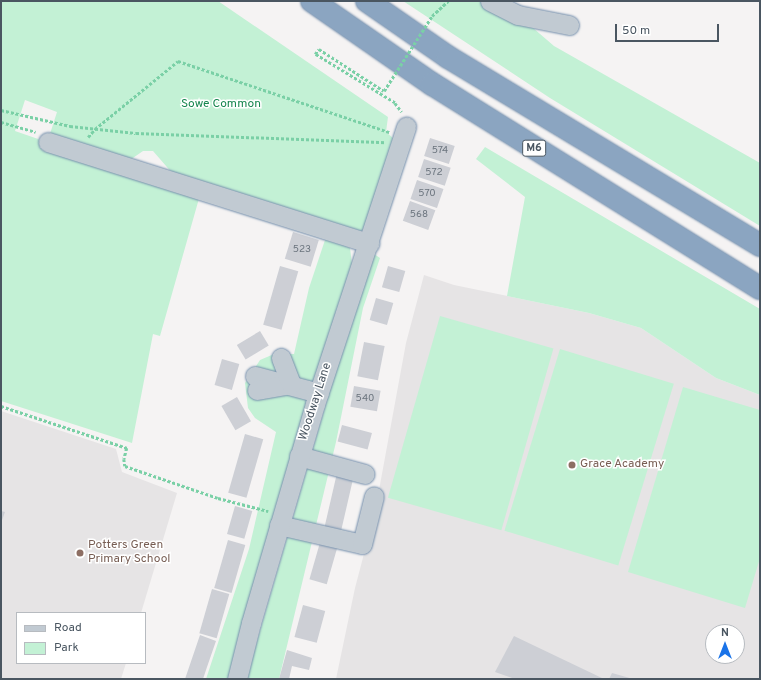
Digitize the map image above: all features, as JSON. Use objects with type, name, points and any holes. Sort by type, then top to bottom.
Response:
[{"type":"highway","name":"M6","points":[[312,1],[432,84],[760,288]]},
{"type":"highway","points":[[367,1],[448,57],[760,245]]},
{"type":"street","points":[[490,1],[518,15],[569,25]]},
{"type":"street","name":"Woodway Lane","points":[[237,679],[299,456],[403,136]]},
{"type":"street","points":[[43,137],[369,244]]},
{"type":"street","points":[[281,358],[291,384]]},
{"type":"street","points":[[256,383],[291,384],[319,392]]},
{"type":"street","points":[[299,456],[365,474]]},
{"type":"street","points":[[281,520],[362,544],[374,496]]},
{"type":"path","points":[[395,103],[315,54],[319,49],[384,91],[432,16],[448,1]]},
{"type":"path","points":[[87,139],[95,129],[178,61],[403,136]]},
{"type":"path","points":[[1,110],[70,126],[136,133],[301,137],[349,142],[403,136]]},
{"type":"path","points":[[1,122],[43,137]]},
{"type":"path","points":[[1,406],[127,448],[124,459],[125,466],[281,520]]},
{"type":"shaded area","name":"Grace Academy","points":[[424,275],[454,285],[589,313],[641,328],[716,378],[760,395],[760,679],[336,679],[355,588],[375,512],[406,343]]},
{"type":"shaded area","name":"Potters Green Primary School","points":[[1,411],[116,449],[122,472],[177,493],[141,612],[16,612],[16,664],[126,664],[121,679],[1,679]]},
{"type":"green space","name":"Sowe Common","points":[[1,1],[218,1],[388,117],[386,132],[393,138],[364,229],[360,233],[173,174],[153,151],[143,151],[130,160],[49,137],[57,112],[25,100],[15,131],[200,195],[160,336],[153,334],[132,443],[1,401]]},
{"type":"green space","points":[[403,1],[511,1],[518,15],[554,46],[760,163],[760,226],[550,98]]},
{"type":"green space","points":[[485,147],[760,309],[760,395],[716,378],[641,328],[589,313],[507,296],[525,197],[476,159]]},
{"type":"green space","points":[[326,237],[350,248],[352,264],[232,679],[206,679],[249,549],[276,432],[255,418],[248,408],[245,383],[260,360],[274,354],[294,354],[309,288]]},
{"type":"green space","points":[[374,254],[380,258],[363,308],[336,442],[279,679],[246,679],[337,366]]},
{"type":"green space","points":[[440,316],[553,349],[501,530],[388,498]]},
{"type":"green space","points":[[560,349],[674,384],[618,565],[504,531]]},
{"type":"green space","points":[[683,387],[760,410],[760,558],[745,608],[628,572]]},
{"type":"building","points":[[430,138],[455,146],[449,164],[424,156]]},
{"type":"building","points":[[424,159],[451,168],[445,186],[418,177]]},
{"type":"building","points":[[417,180],[443,189],[437,208],[410,199]]},
{"type":"building","points":[[410,201],[435,210],[428,230],[403,221]]},
{"type":"building","points":[[293,232],[319,240],[311,267],[285,259]]},
{"type":"building","points":[[280,266],[298,271],[281,330],[263,325]]},
{"type":"building","points":[[388,266],[405,271],[399,292],[382,287]]},
{"type":"building","points":[[376,298],[393,303],[387,325],[370,320]]},
{"type":"building","points":[[260,331],[269,346],[246,359],[237,345]]},
{"type":"building","points":[[364,342],[385,346],[378,380],[357,376]]},
{"type":"building","points":[[222,359],[239,364],[232,390],[215,385]]},
{"type":"building","points":[[354,386],[381,391],[377,411],[350,407]]},
{"type":"building","points":[[237,397],[251,421],[235,430],[221,406]]},
{"type":"building","points":[[342,425],[372,433],[368,449],[338,441]]},
{"type":"building","points":[[245,434],[263,439],[246,498],[228,493]]},
{"type":"building","points":[[337,473],[354,477],[340,536],[323,532]]},
{"type":"building","points":[[235,506],[252,511],[244,539],[227,534]]},
{"type":"building","points":[[1,511],[5,512],[1,523]]},
{"type":"building","points":[[321,539],[338,544],[327,584],[309,579]]},
{"type":"building","points":[[228,540],[245,545],[232,593],[214,588]]},
{"type":"building","points":[[212,589],[229,594],[217,638],[199,633]]},
{"type":"building","points":[[303,605],[325,611],[317,643],[294,637]]},
{"type":"building","points":[[200,635],[216,641],[203,679],[185,679]]},
{"type":"building","points":[[514,636],[604,679],[515,679],[495,672]]},
{"type":"building","points":[[287,650],[312,658],[309,670],[292,666],[289,679],[279,679]]},
{"type":"building","points":[[612,673],[633,679],[609,679]]},
{"type":"place","name":"Grace Academy","points":[[572,465]]},
{"type":"place","name":"Potters Green Primary School","points":[[80,553]]}]
